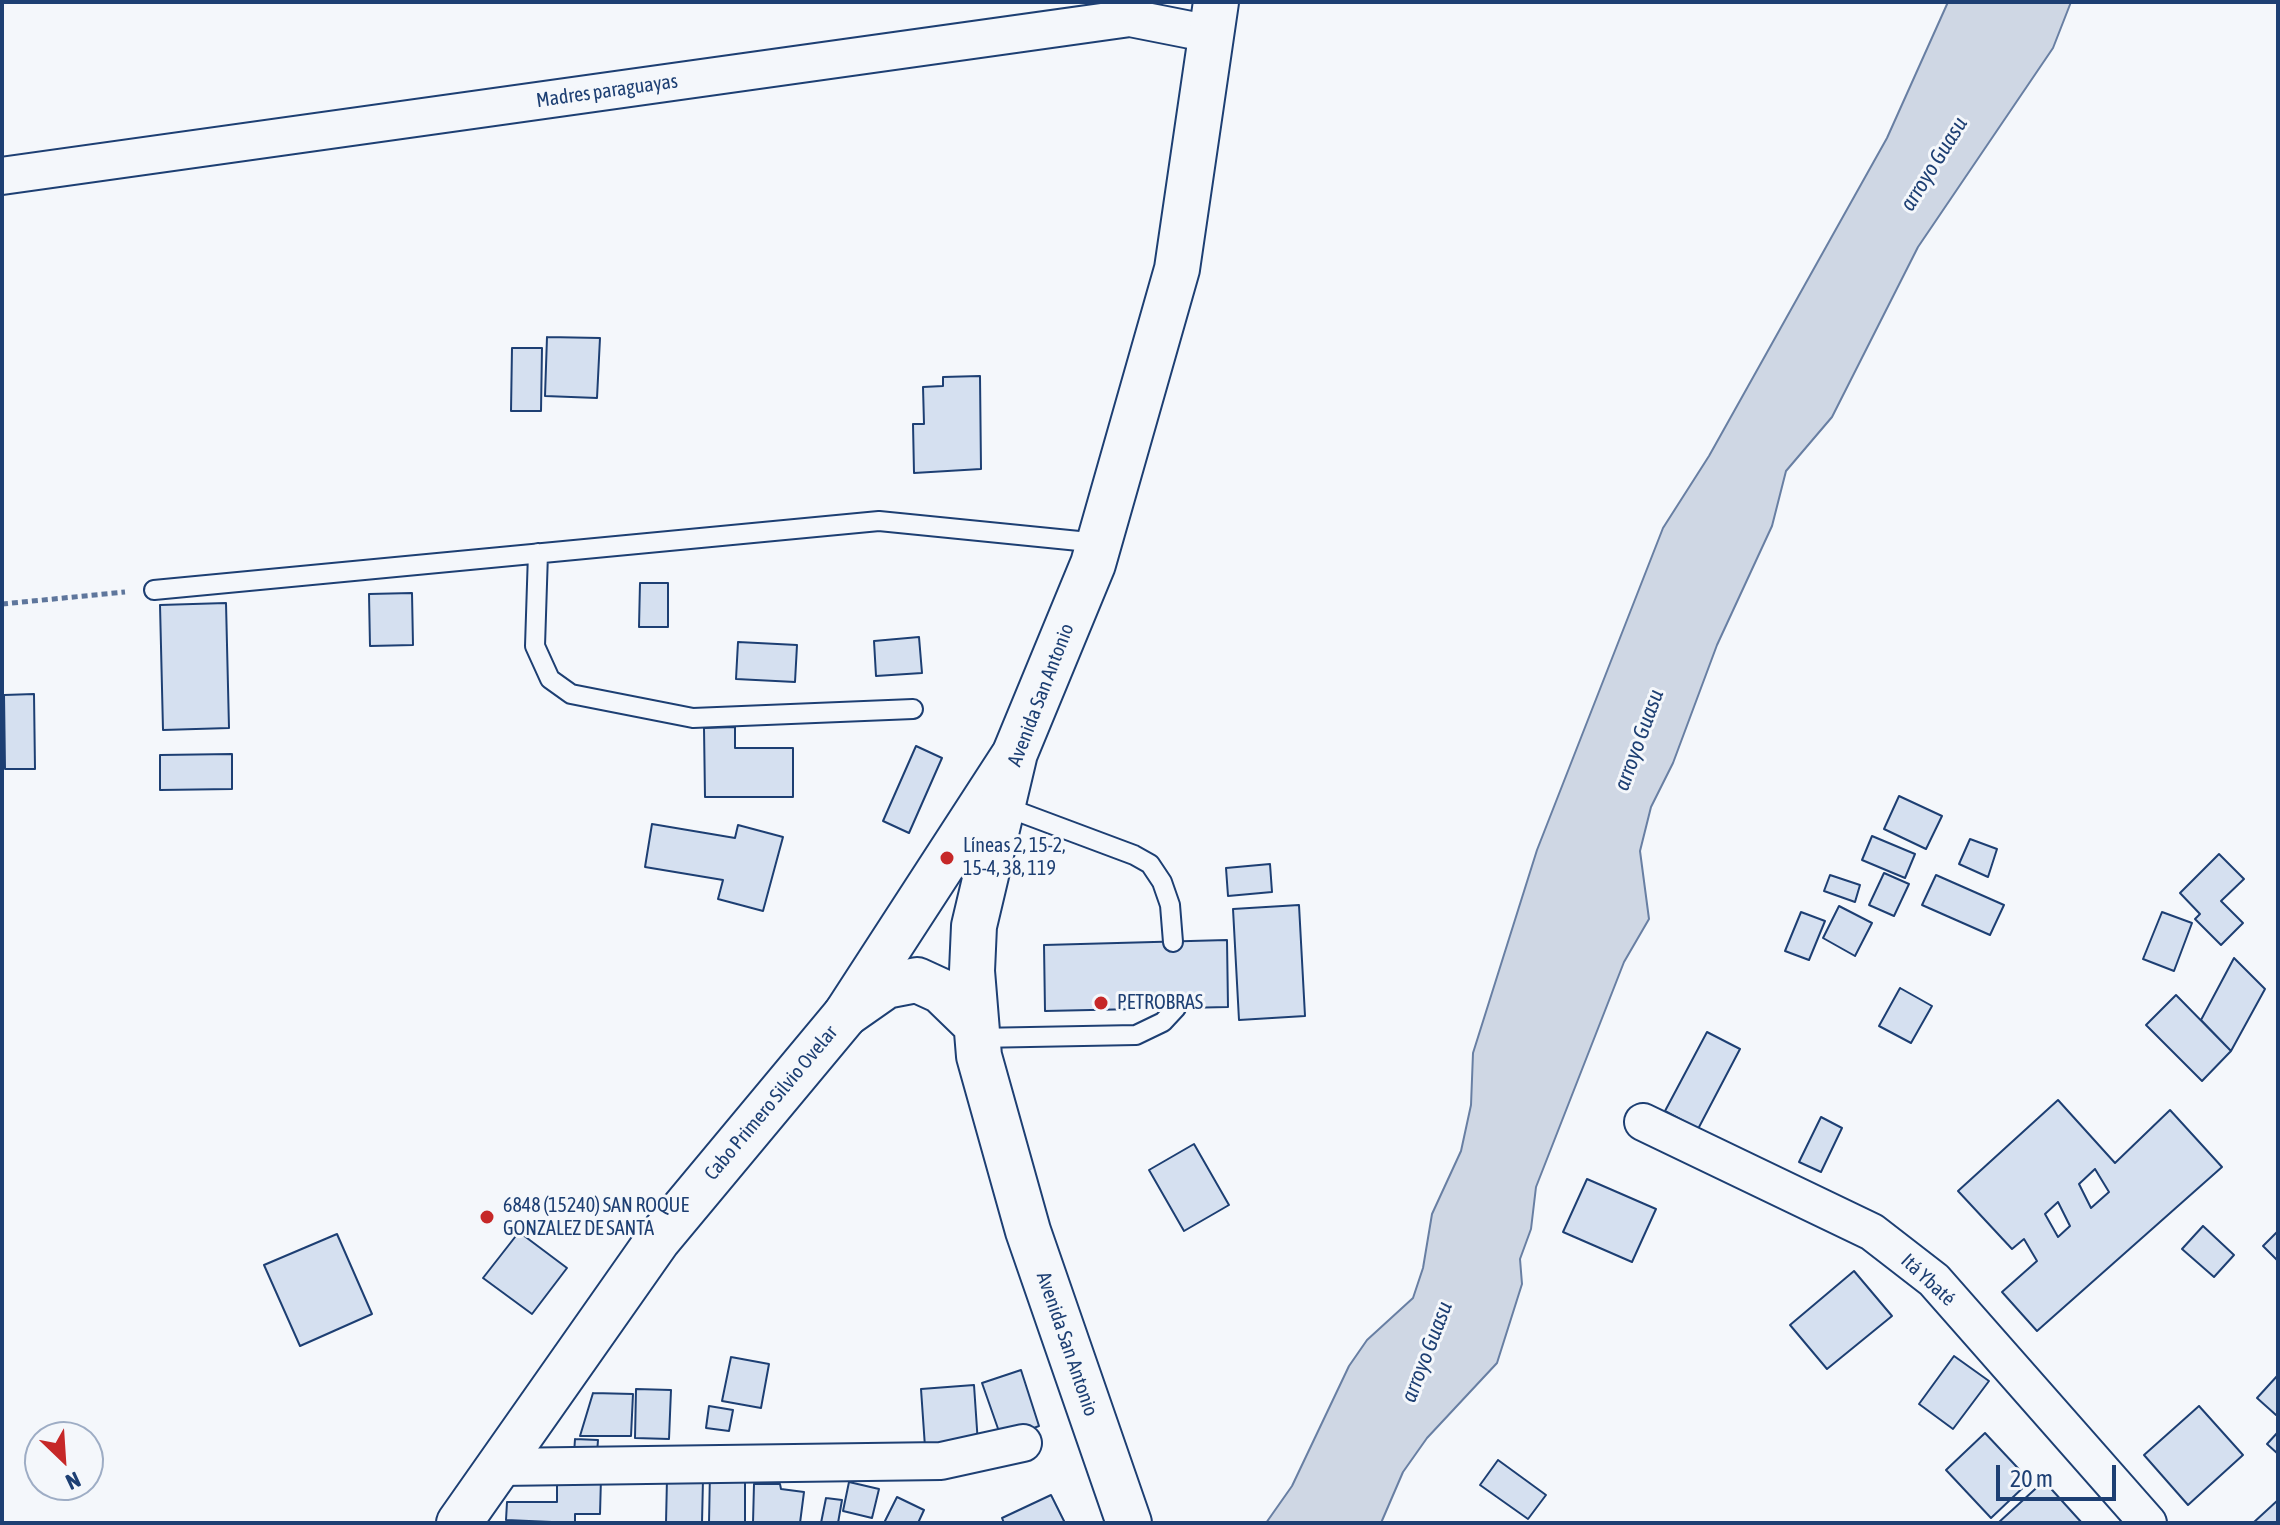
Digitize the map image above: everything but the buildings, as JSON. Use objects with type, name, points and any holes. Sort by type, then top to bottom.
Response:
[{"type":"main road","name":"Avenida San Antonio","points":[[1127,1517],[1028,1231],[991,1101],[976,1031],[974,926],[1015,753],[1099,543],[1177,269],[1214,18]]},
{"type":"main road","name":"Cabo Primero Silvio Ovelar","points":[[459,1523],[657,1241],[846,1014],[1015,753]]},
{"type":"main road","points":[[846,1014],[886,986],[917,980],[941,991],[976,1031]]},
{"type":"street","name":"Madres paraguayas","points":[[2,176],[1130,18],[1214,18]]},
{"type":"street","name":"Itá Ybaté","points":[[1643,1122],[1872,1232],[1934,1280],[2148,1523]]},
{"type":"street","points":[[500,1467],[941,1461],[1023,1443]]},
{"type":"lane","points":[[154,590],[879,521],[1099,543]]},
{"type":"lane","points":[[538,553],[535,646],[550,679],[571,694],[693,718],[913,709]]},
{"type":"lane","points":[[1003,806],[1134,855],[1150,864],[1162,882],[1170,905],[1173,942]]},
{"type":"lane","points":[[976,1031],[1136,1035],[1163,1022],[1176,1008]]},
{"type":"path","points":[[2,604],[154,590]]},
{"type":"water","name":"arroyo Guasu","points":[[1948,2],[2071,2],[2053,48],[1918,247],[1832,417],[1786,471],[1772,526],[1717,645],[1673,763],[1651,807],[1640,851],[1649,919],[1624,962],[1536,1187],[1531,1229],[1520,1259],[1522,1284],[1497,1363],[1427,1438],[1403,1472],[1381,1523],[1266,1523],[1292,1486],[1349,1366],[1367,1340],[1413,1298],[1423,1268],[1432,1214],[1461,1151],[1471,1105],[1473,1053],[1537,850],[1663,528],[1709,456],[1887,138]]},
{"type":"place","name":"Líneas 2, 15-2, 15-4, 38, 119","points":[[947,858]]},
{"type":"place","name":"PETROBRAS","points":[[1101,1003]]},
{"type":"place","name":"6848 (15240) SAN ROQUE GONZALEZ DE SANTA","points":[[487,1217]]}]
